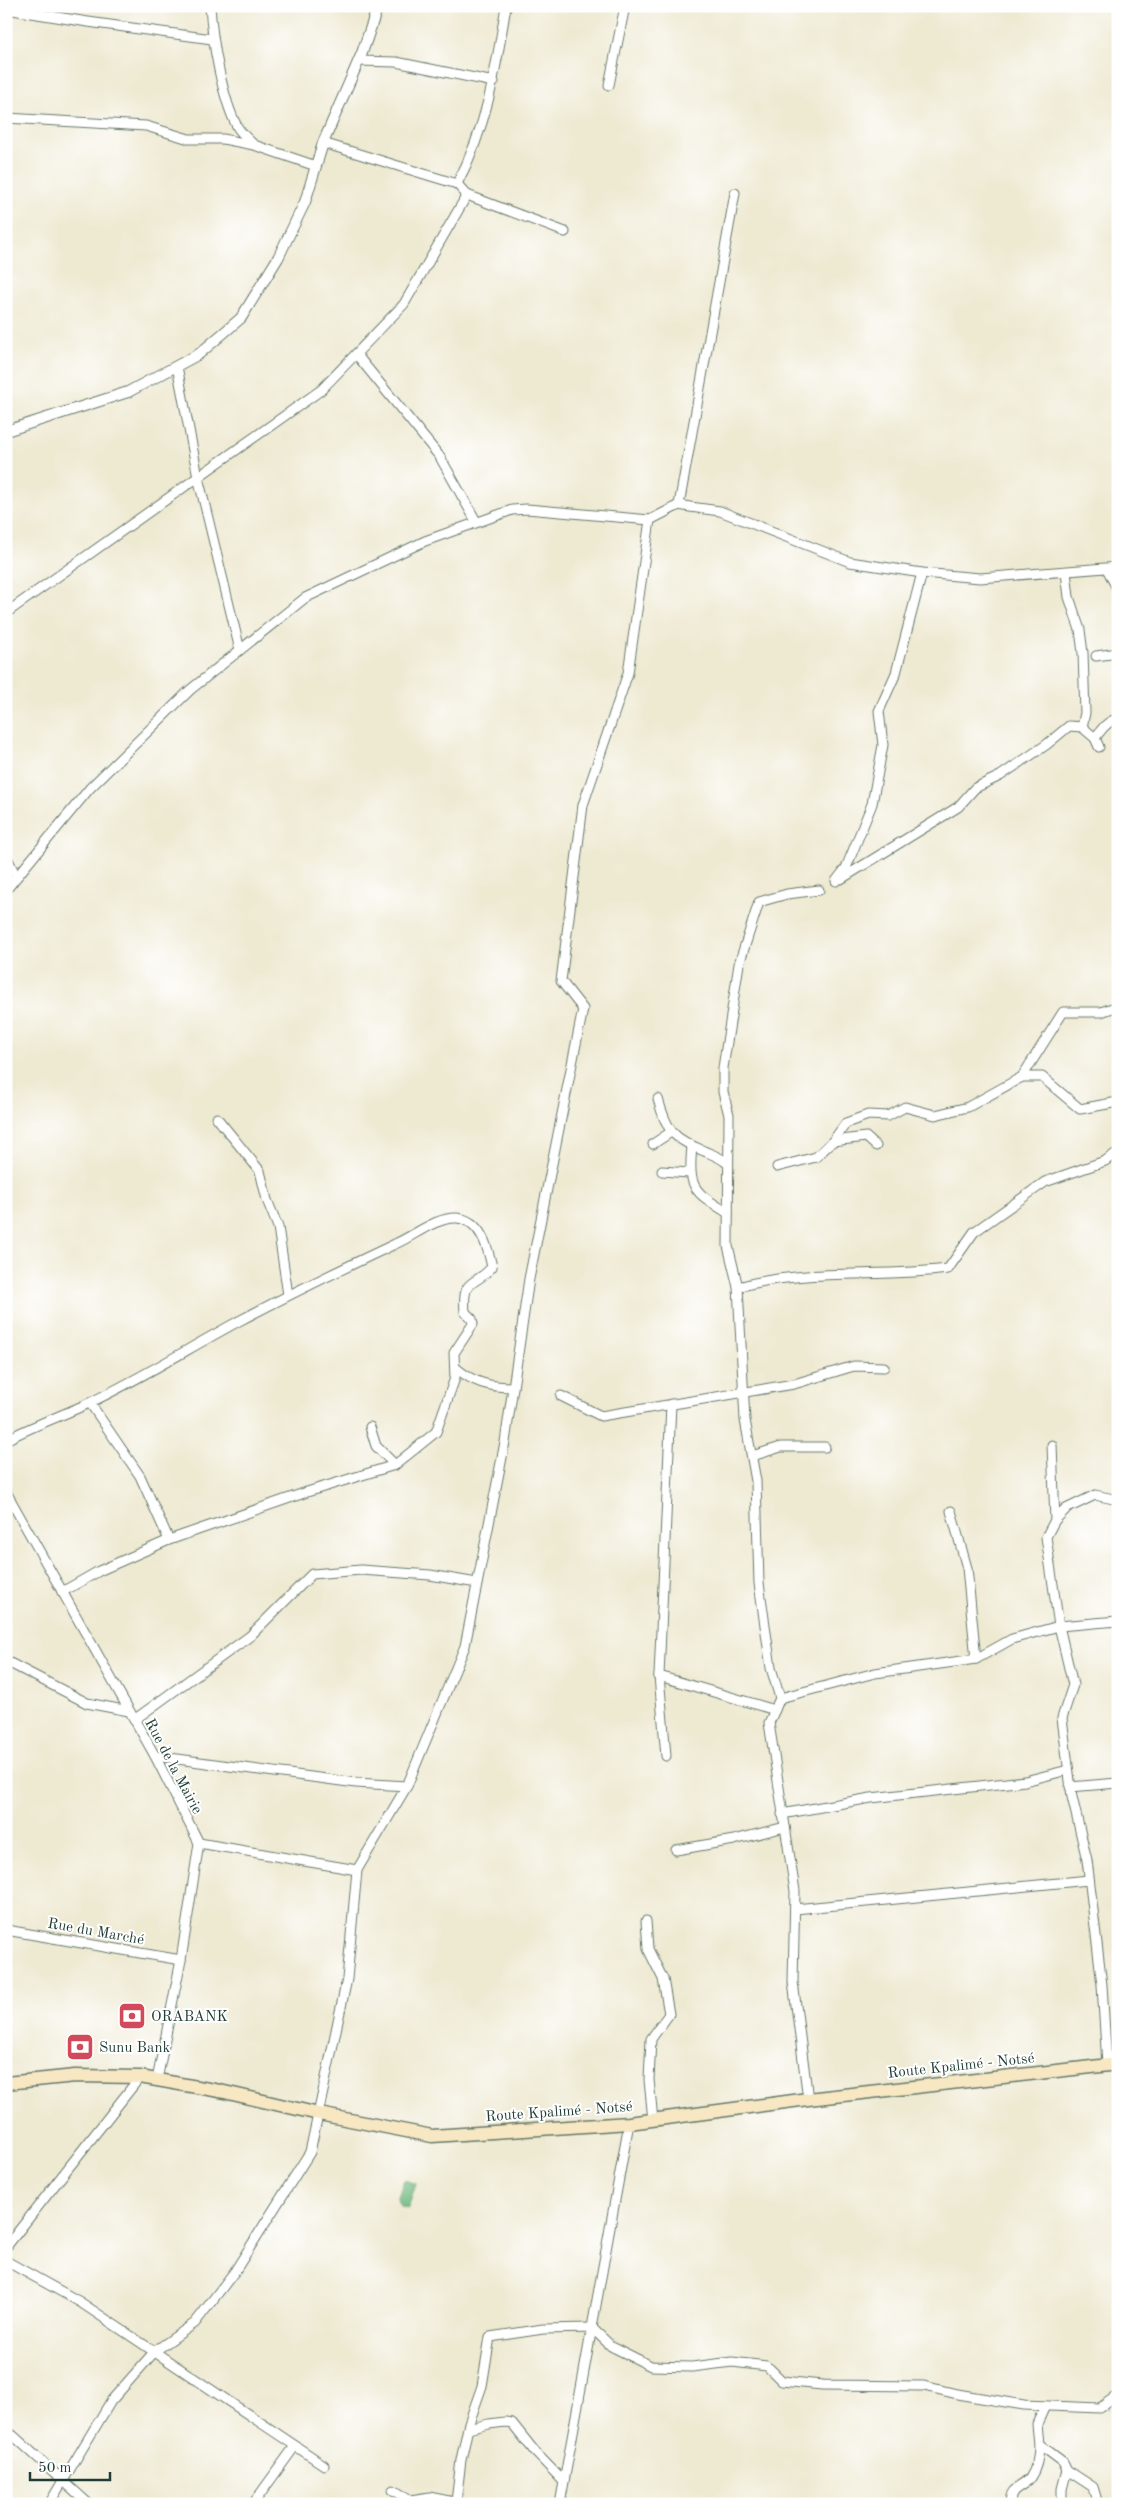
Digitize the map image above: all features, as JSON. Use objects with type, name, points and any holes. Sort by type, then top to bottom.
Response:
[{"type":"main road","name":"Route Kpalimé - Notsé","points":[[6,2083],[74,2076],[140,2077],[220,2090],[319,2114],[432,2136],[629,2123],[808,2099],[1112,2064]]},
{"type":"street","points":[[210,6],[212,39],[229,106],[238,129],[254,145]]},
{"type":"street","points":[[6,431],[128,392],[199,354],[241,318],[278,258],[305,202],[323,143],[358,62],[378,6]]},
{"type":"street","points":[[457,184],[471,157],[494,82],[506,6]]},
{"type":"street","points":[[609,85],[625,6]]},
{"type":"street","points":[[6,8],[88,22],[212,39]]},
{"type":"street","points":[[358,62],[396,62],[494,82]]},
{"type":"street","points":[[6,118],[146,126],[190,139],[222,139],[254,145],[316,166]]},
{"type":"street","points":[[323,143],[457,184],[467,194],[565,232]]},
{"type":"street","points":[[679,505],[735,193]]},
{"type":"street","points":[[6,613],[321,390],[404,304],[467,194]]},
{"type":"street","points":[[356,354],[440,457],[476,521]]},
{"type":"street","points":[[177,366],[198,477],[240,650]]},
{"type":"street","points":[[6,890],[90,788],[190,690],[304,598],[426,541],[476,521],[512,510],[527,509],[650,520],[679,505],[720,512],[850,562],[922,573],[980,578],[1118,568]]},
{"type":"street","points":[[49,2504],[111,2401],[155,2351],[194,2323],[235,2272],[310,2152],[347,1979],[356,1870],[407,1786],[465,1646],[505,1442],[529,1279],[583,1009],[561,981],[583,805],[628,673],[650,520]]},
{"type":"street","points":[[1107,569],[1118,590]]},
{"type":"street","points":[[1066,572],[1083,653],[1085,713],[1082,727]]},
{"type":"street","points":[[922,573],[896,673],[878,711],[883,745],[872,804],[846,868],[836,881],[958,807],[975,788],[1000,776],[1046,745],[1069,726],[1082,727],[1095,738],[1099,747]]},
{"type":"street","points":[[1096,656],[1118,654]]},
{"type":"street","points":[[1095,738],[1104,727],[1118,720]]},
{"type":"street","points":[[6,856],[16,876]]},
{"type":"street","points":[[808,2099],[794,1982],[795,1891],[769,1723],[780,1698],[772,1668],[759,1583],[756,1481],[744,1392],[738,1287],[728,1246],[729,1115],[723,1092],[723,1068],[739,964],[759,902],[787,894],[819,890]]},
{"type":"street","points":[[1022,1077],[1063,1012],[1101,1012],[1118,1006]]},
{"type":"street","points":[[776,1167],[816,1157],[833,1141],[846,1123],[868,1115],[888,1116],[905,1107],[935,1115],[968,1106],[1022,1077],[1042,1077],[1080,1109],[1118,1102]]},
{"type":"street","points":[[658,1099],[665,1124],[671,1132],[692,1146],[723,1159],[728,1164]]},
{"type":"street","points":[[217,1118],[260,1171],[267,1200],[278,1227],[288,1295]]},
{"type":"street","points":[[653,1144],[671,1132]]},
{"type":"street","points":[[833,1141],[866,1137],[876,1146]]},
{"type":"street","points":[[692,1146],[689,1173],[698,1194],[728,1213]]},
{"type":"street","points":[[738,1287],[768,1279],[855,1273],[917,1273],[948,1268],[974,1232],[1045,1182],[1105,1161],[1118,1152]]},
{"type":"street","points":[[662,1171],[689,1173]]},
{"type":"street","points":[[6,1440],[90,1403],[288,1295],[410,1237],[426,1227],[452,1218],[460,1218],[480,1232],[488,1248],[492,1267],[486,1274],[469,1283],[465,1289],[465,1312],[472,1318],[473,1324],[454,1353],[455,1378],[436,1432],[395,1465],[290,1498],[169,1540],[99,1571],[62,1592]]},
{"type":"street","points":[[561,1396],[601,1416],[794,1384],[854,1366],[884,1367]]},
{"type":"street","points":[[455,1367],[478,1383],[491,1387],[513,1387]]},
{"type":"street","points":[[90,1403],[140,1476],[169,1540]]},
{"type":"street","points":[[666,1756],[659,1676],[671,1404]]},
{"type":"street","points":[[370,1427],[376,1446],[395,1465]]},
{"type":"street","points":[[1052,1446],[1055,1520]]},
{"type":"street","points":[[752,1456],[781,1447],[825,1448]]},
{"type":"street","name":"Rue de la Mairie","points":[[6,1492],[155,1756],[199,1843]]},
{"type":"street","points":[[1112,2064],[1089,1880],[1070,1787],[1062,1718],[1073,1685],[1059,1626],[1046,1537],[1055,1520],[1066,1509],[1095,1495],[1118,1500]]},
{"type":"street","points":[[950,1511],[967,1568],[976,1659]]},
{"type":"street","points":[[134,1720],[250,1636],[312,1574],[361,1570],[430,1575],[477,1584]]},
{"type":"street","points":[[780,1698],[875,1674],[976,1659],[1012,1639],[1059,1626],[1118,1620]]},
{"type":"street","points":[[6,1662],[87,1703],[129,1711]]},
{"type":"street","points":[[659,1676],[775,1710]]},
{"type":"street","points":[[155,1756],[356,1783],[407,1786]]},
{"type":"street","points":[[782,1814],[871,1798],[1025,1781],[1068,1770]]},
{"type":"street","points":[[1070,1787],[1118,1783]]},
{"type":"street","points":[[676,1850],[734,1840],[785,1828]]},
{"type":"street","points":[[157,2080],[181,1960],[199,1843],[356,1870]]},
{"type":"street","points":[[795,1909],[1089,1880]]},
{"type":"street","points":[[646,1921],[648,1949],[663,1979],[669,2014],[651,2039],[649,2080],[653,2120]]},
{"type":"street","name":"Rue du Marché","points":[[6,1930],[181,1960]]},
{"type":"street","points":[[6,2246],[140,2077]]},
{"type":"street","points":[[560,2504],[629,2123]]},
{"type":"street","points":[[6,2261],[80,2302],[324,2466]]},
{"type":"street","points":[[393,2490],[412,2500],[429,2497],[460,2503],[468,2429],[482,2386],[490,2337],[543,2329],[592,2328],[612,2346],[651,2366],[692,2368],[732,2362],[767,2366],[782,2380],[822,2385],[924,2386],[957,2394],[1024,2405],[1100,2408],[1118,2395]]},
{"type":"street","points":[[1010,2504],[1010,2498],[1015,2487],[1029,2480],[1038,2461],[1037,2424],[1045,2406]]},
{"type":"street","points":[[468,2429],[505,2422],[512,2423],[536,2453],[564,2481]]},
{"type":"street","points":[[6,2429],[89,2504]]},
{"type":"street","points":[[1039,2444],[1063,2462],[1068,2470],[1093,2487],[1098,2504]]},
{"type":"street","points":[[253,2504],[295,2446]]},
{"type":"street","points":[[1062,2504],[1062,2489],[1068,2470]]},
{"type":"green space","points":[[404,2180],[416,2184],[408,2208],[400,2206],[398,2197]]},
{"type":"place","name":"ORABANK","points":[[132,2016]]},
{"type":"place","name":"Sunu Bank","points":[[80,2047]]}]
